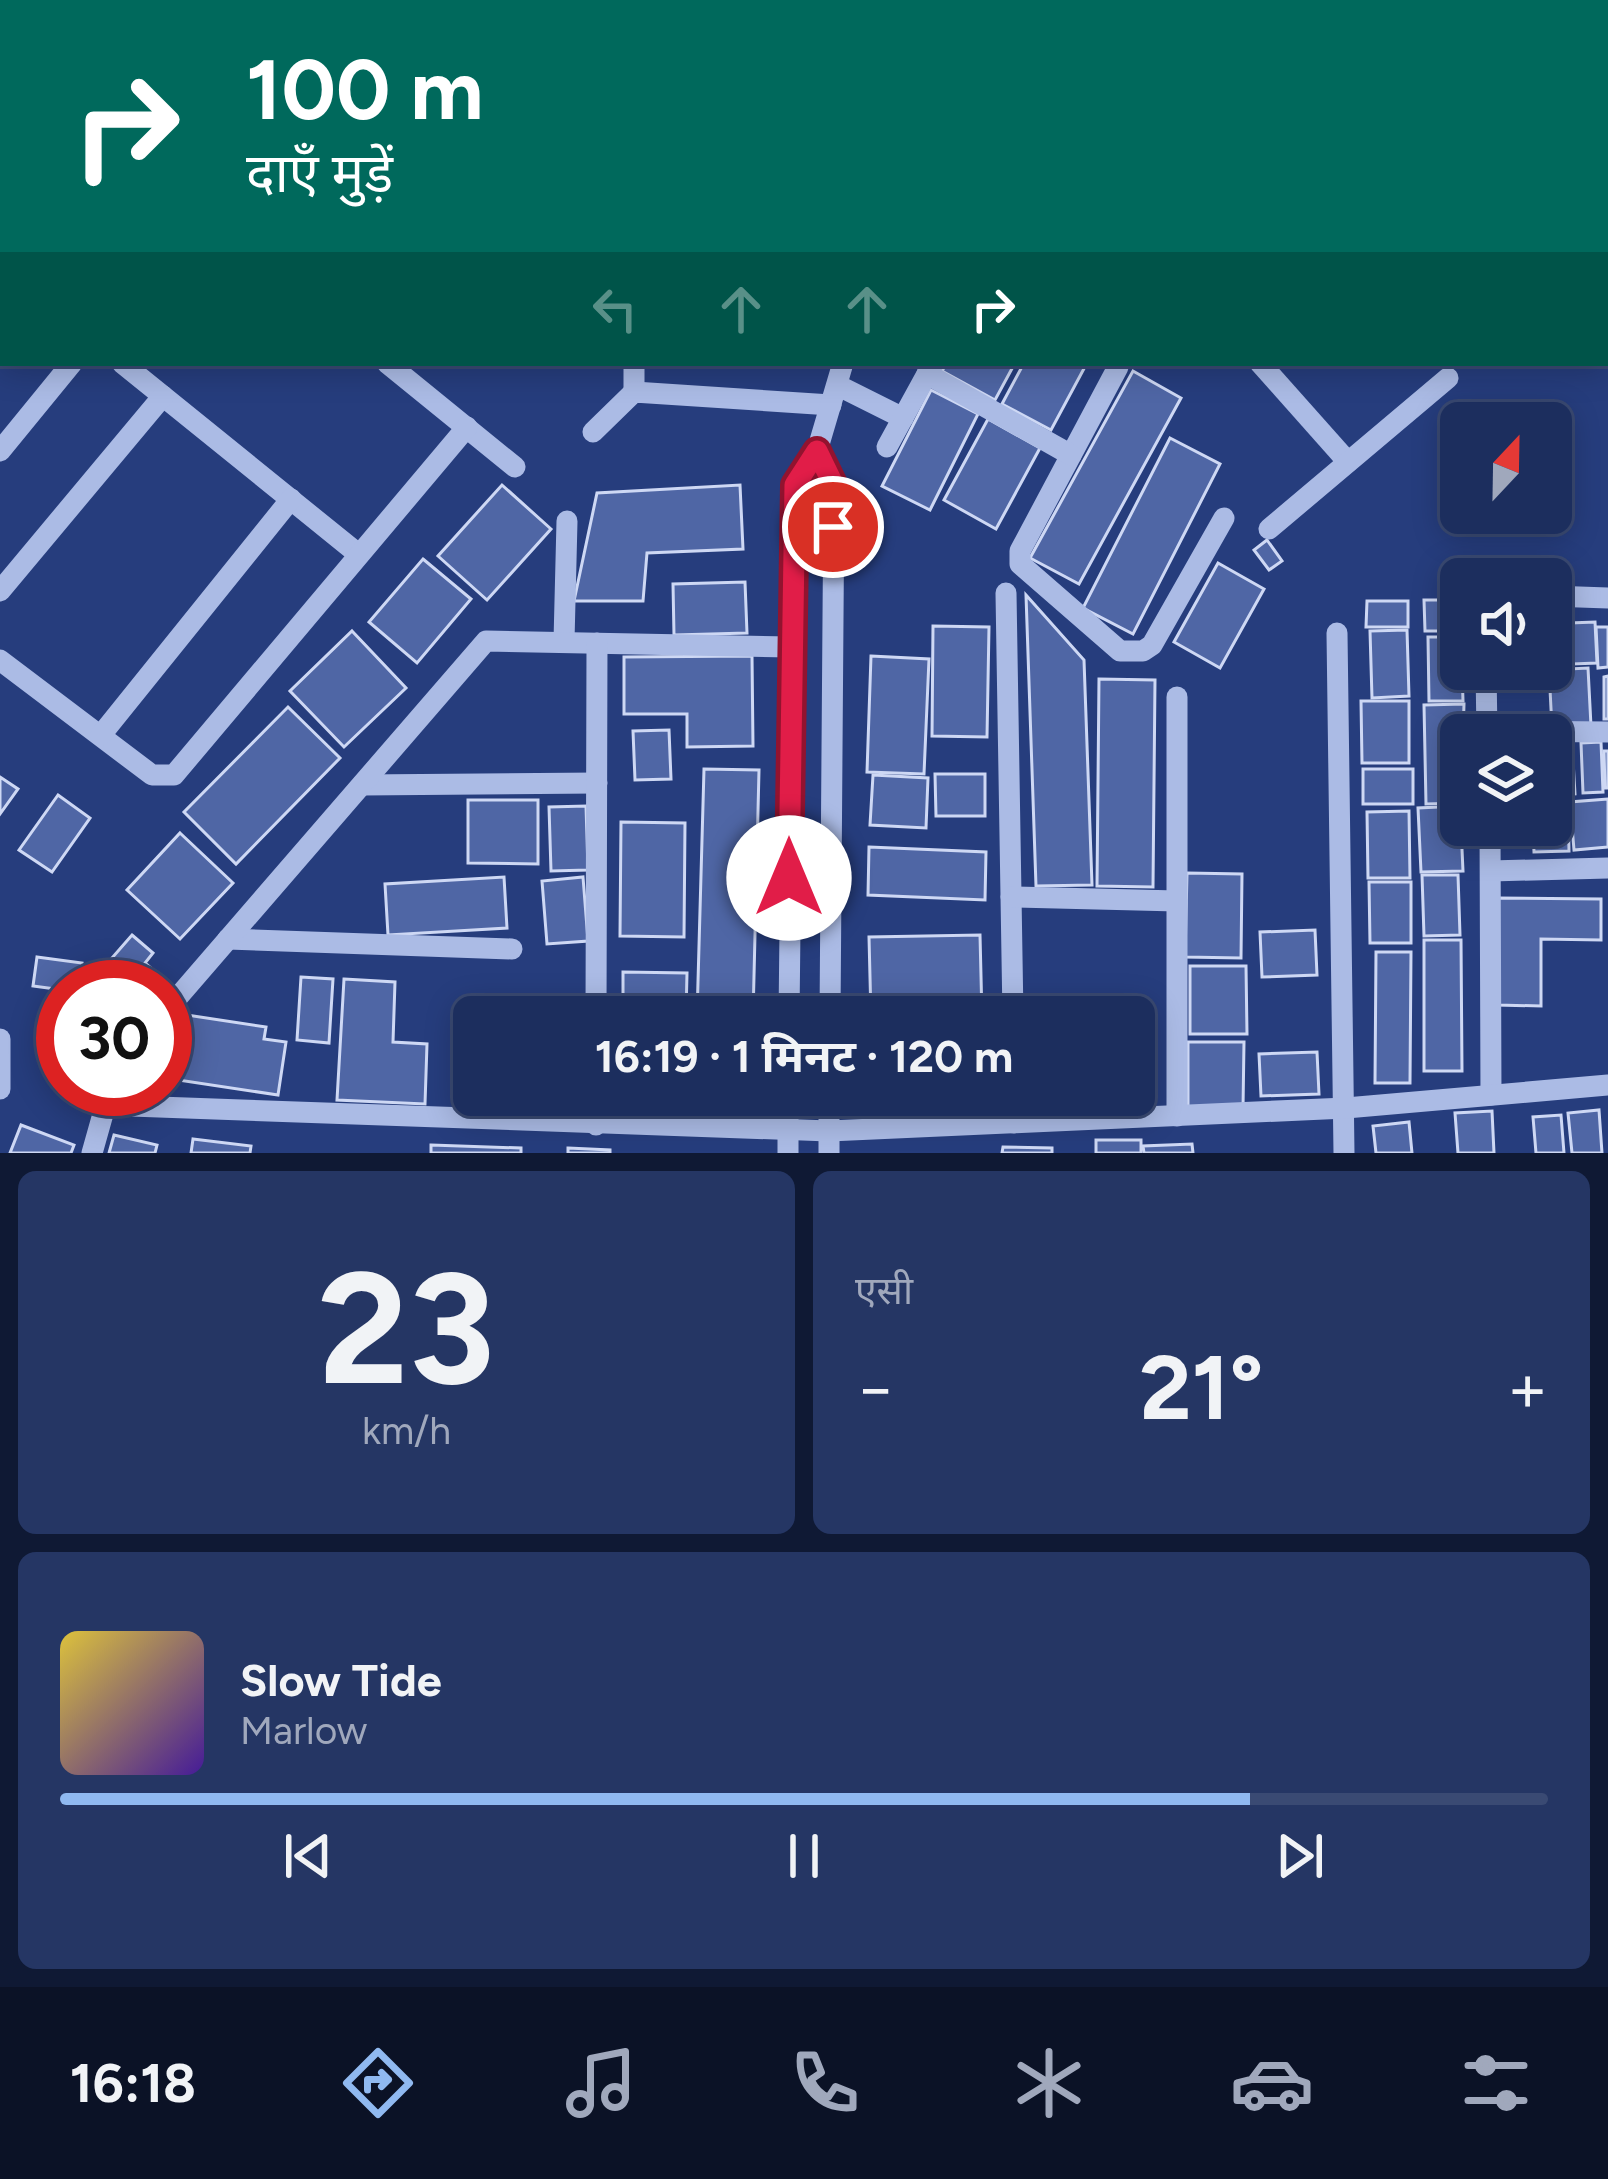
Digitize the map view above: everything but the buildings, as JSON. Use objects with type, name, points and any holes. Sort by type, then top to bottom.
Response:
[{"type":"street","points":[[0,451],[70,366]]},
{"type":"street","points":[[126,366],[357,553]]},
{"type":"street","points":[[391,366],[515,467]]},
{"type":"street","points":[[634,366],[634,392]]},
{"type":"street","points":[[1263,366],[1348,462]]},
{"type":"street","points":[[1118,368],[1019,559],[1025,570],[1120,651],[1143,652],[1152,645],[1224,518]]},
{"type":"street","points":[[886,447],[930,369],[1071,455]]},
{"type":"street","points":[[1269,529],[1448,378]]},
{"type":"street","points":[[789,996],[795,485],[817,451],[837,384]]},
{"type":"street","points":[[593,432],[634,392],[837,384],[902,418]]},
{"type":"street","points":[[0,591],[163,396]]},
{"type":"street","points":[[0,660],[152,775],[174,775],[467,427]]},
{"type":"street","points":[[817,451],[834,486],[830,996]]},
{"type":"street","points":[[101,735],[291,499]]},
{"type":"street","points":[[564,641],[567,521]]},
{"type":"street","points":[[1006,593],[1013,996]]},
{"type":"street","points":[[1572,597],[1608,598]]},
{"type":"street","points":[[1337,633],[1344,1153]]},
{"type":"street","points":[[192,981],[486,641],[790,647]]},
{"type":"street","points":[[596,996],[597,644]]},
{"type":"street","points":[[1177,697],[1177,1116]]},
{"type":"street","points":[[1572,732],[1608,732]]},
{"type":"street","points":[[362,785],[597,783]]},
{"type":"street","points":[[1490,846],[1491,1095]]},
{"type":"street","points":[[1491,871],[1608,868]]},
{"type":"street","points":[[1011,897],[1177,901]]},
{"type":"street","points":[[228,939],[512,949]]},
{"type":"street","points":[[0,1039],[0,1089]]},
{"type":"street","points":[[192,1102],[596,1125],[788,1130],[829,1142],[1014,1123],[1346,1108],[1608,1085]]},
{"type":"street","points":[[92,1153],[102,1116]]},
{"type":"street","points":[[596,1116],[596,1125]]},
{"type":"street","points":[[788,1116],[788,1153]]},
{"type":"street","points":[[1014,1116],[1014,1123]]},
{"type":"route","points":[[789,878],[795,485],[817,451],[834,486],[833,527]]}]
